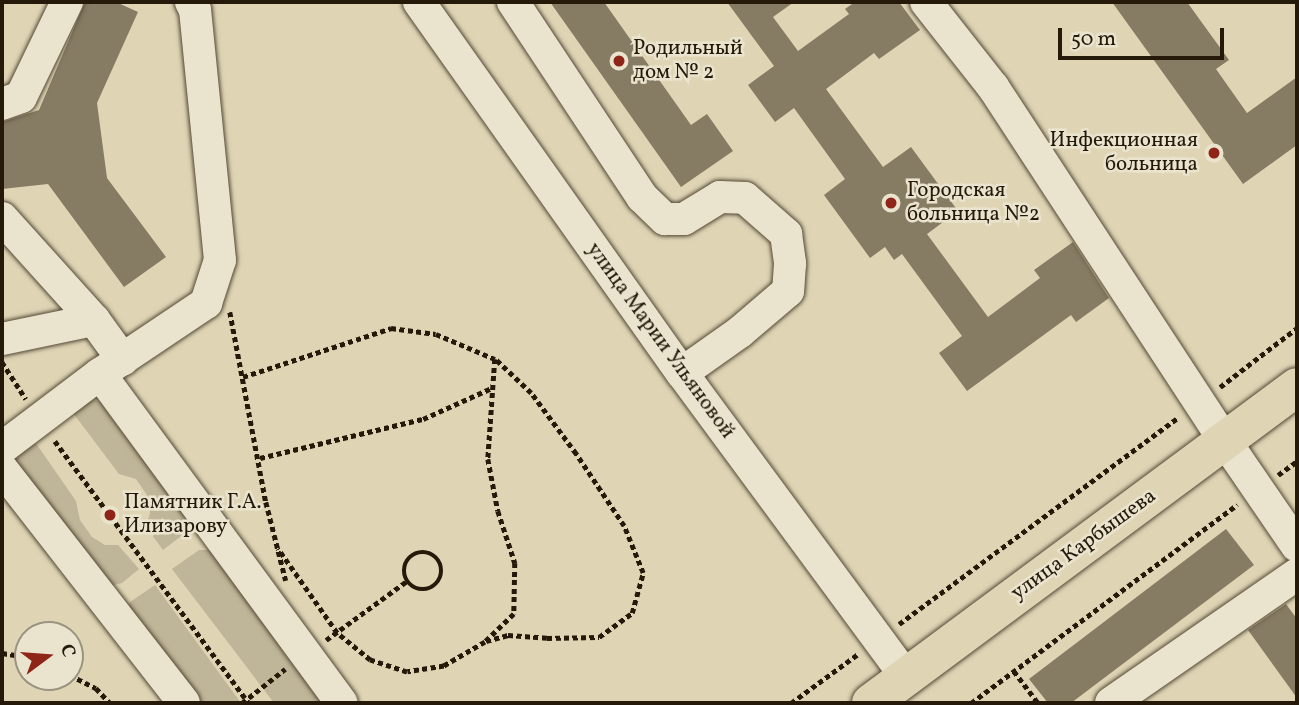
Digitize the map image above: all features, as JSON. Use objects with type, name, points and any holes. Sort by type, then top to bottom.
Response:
[{"type":"main road","name":"улица Карбышева","points":[[871,703],[1297,387]]},
{"type":"street","points":[[2,104],[20,97],[67,2]]},
{"type":"street","points":[[2,448],[111,367],[206,303],[219,260],[195,10],[191,2]]},
{"type":"street","name":"улица Марии Ульяновой","points":[[419,2],[682,373],[906,677]]},
{"type":"street","points":[[513,2],[642,197],[664,219],[684,219],[720,197],[744,198],[786,234],[790,264],[788,291],[740,332],[682,373]]},
{"type":"street","points":[[926,2],[993,88],[1199,402],[1297,545]]},
{"type":"street","points":[[2,218],[94,320],[111,367],[342,703]]},
{"type":"street","points":[[2,339],[94,320]]},
{"type":"street","points":[[2,470],[184,703]]},
{"type":"street","points":[[1111,703],[1297,574]]},
{"type":"path","points":[[219,260],[288,588]]},
{"type":"path","points":[[243,377],[391,328],[436,334],[495,359],[531,393],[576,454],[624,526],[643,573],[632,612],[598,637],[547,638],[508,635],[485,642],[444,666],[407,672],[370,660],[337,633],[278,549]]},
{"type":"path","points":[[791,703],[1297,328]]},
{"type":"path","points":[[485,642],[514,614],[515,563],[498,511],[488,459],[495,359]]},
{"type":"path","points":[[2,362],[39,419],[249,703]]},
{"type":"path","points":[[260,458],[423,419],[494,387]]},
{"type":"path","points":[[971,703],[1259,489]]},
{"type":"path","points":[[417,553],[436,558],[441,566],[441,576],[428,590],[418,590],[404,577],[404,567],[409,558],[417,553]]},
{"type":"path","points":[[1014,671],[1038,703]]},
{"type":"path","points":[[84,682],[96,688],[110,703]]},
{"type":"shaded area","points":[[94,400],[104,403],[191,522],[189,530],[163,550],[146,527],[150,513],[147,495],[136,479],[119,474],[70,409],[77,403]]},
{"type":"shaded area","points":[[33,439],[76,501],[80,520],[92,537],[105,545],[118,545],[139,569],[122,583],[106,587],[14,465],[22,446]]},
{"type":"shaded area","points":[[199,550],[213,550],[329,703],[274,703],[172,569]]},
{"type":"shaded area","points":[[155,585],[241,703],[187,703],[124,612],[130,602]]},
{"type":"building","points":[[85,2],[116,2],[138,12],[97,103],[107,178],[166,257],[124,287],[48,184],[2,189],[2,122],[39,110]]},
{"type":"building","name":"Родильный дом № 2","points":[[550,2],[604,2],[691,125],[707,114],[733,151],[681,187]]},
{"type":"building","name":"Городская больница №2","points":[[727,2],[794,2],[773,17],[798,51],[849,14],[845,9],[855,2],[899,2],[920,30],[879,59],[874,53],[826,89],[883,167],[911,147],[958,211],[927,234],[988,317],[1040,278],[1034,270],[1073,242],[1109,298],[1076,322],[1071,315],[967,391],[939,353],[962,336],[902,254],[894,260],[885,247],[870,258],[824,195],[845,179],[794,108],[775,122],[748,85],[774,66]]},
{"type":"building","points":[[1112,2],[1187,2],[1229,60],[1216,69],[1247,113],[1297,77],[1297,145],[1243,184]]},
{"type":"building","points":[[1226,529],[1254,565],[1071,703],[1048,703],[1029,679]]},
{"type":"building","points":[[1286,604],[1297,619],[1297,698],[1248,630]]},
{"type":"place","name":"Родильный дом № 2","points":[[619,61]]},
{"type":"place","name":"Инфекционная больница","points":[[1214,153]]},
{"type":"place","name":"Городская больница №2","points":[[891,203]]},
{"type":"place","name":"Памятник Г.А. Илизарову","points":[[110,515]]}]
